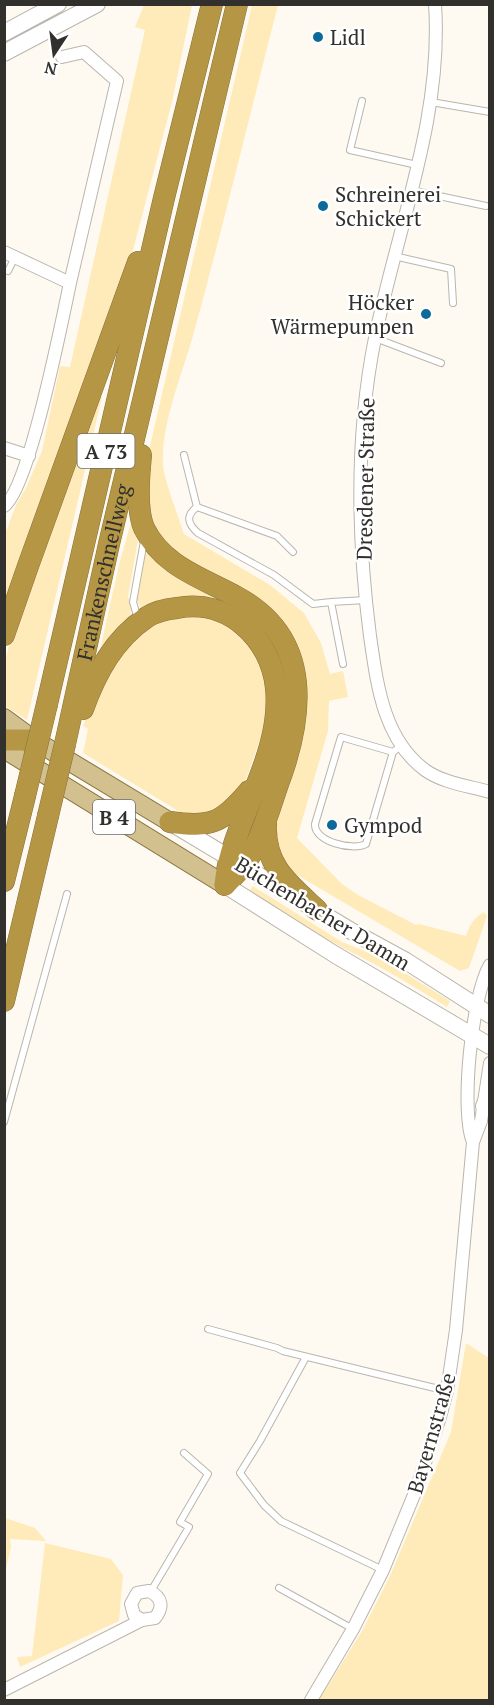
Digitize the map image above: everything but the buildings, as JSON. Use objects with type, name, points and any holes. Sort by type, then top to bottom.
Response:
[{"type":"highway","name":"Frankenschnellweg","points":[[4,880],[164,198],[212,4]]},
{"type":"highway","name":"Frankenschnellweg","points":[[4,1001],[237,4]]},
{"type":"highway","points":[[6,628],[137,264],[164,198]]},
{"type":"highway","points":[[147,386],[139,480],[143,526],[155,545],[172,562],[238,597],[271,623],[284,641],[297,677],[295,717],[286,759],[252,854],[237,861]]},
{"type":"highway","points":[[65,744],[100,670],[115,647],[139,622],[149,615],[189,605],[211,608],[235,617],[254,634],[272,666],[277,700],[269,747],[257,782],[237,861],[225,885]]},
{"type":"highway","points":[[4,740],[34,740]]},
{"type":"highway","points":[[170,822],[200,825],[218,820],[230,812],[257,782]]},
{"type":"highway","points":[[267,816],[266,843],[275,866],[281,876],[317,910]]},
{"type":"main road","points":[[4,33],[58,4]]},
{"type":"main road","points":[[4,53],[97,4]]},
{"type":"main road","name":"B 4","points":[[4,718],[34,740],[170,822]]},
{"type":"main road","name":"B 4","points":[[4,749],[225,885]]},
{"type":"main road","name":"Büchenbacher Damm","points":[[170,822],[397,956],[483,1010]]},
{"type":"main road","name":"Büchenbacher Damm","points":[[225,885],[334,954],[489,1046]]},
{"type":"street","name":"Dresdener Straße","points":[[435,4],[436,29],[431,102],[375,338],[362,417],[360,527],[366,600],[378,684],[397,749],[426,771],[443,779],[489,792]]},
{"type":"street","points":[[4,506],[16,491],[29,456],[117,81],[84,52],[62,57]]},
{"type":"street","points":[[10,254],[70,283]]},
{"type":"street","points":[[4,448],[29,456]]},
{"type":"street","points":[[471,1036],[483,1010],[482,983],[489,965]]},
{"type":"street","name":"Bayernstraße","points":[[471,1036],[468,1124],[473,1142]]},
{"type":"street","name":"Bayernstraße","points":[[311,1701],[353,1629],[383,1570],[420,1479],[447,1392],[456,1329],[473,1142],[487,1099],[489,1063]]},
{"type":"street","points":[[4,1689],[142,1620],[155,1618],[161,1607],[160,1600],[151,1591],[140,1592],[132,1599],[132,1612],[142,1620]]},
{"type":"lane","points":[[362,101],[350,150],[417,165]]},
{"type":"lane","points":[[431,102],[489,112]]},
{"type":"lane","points":[[410,190],[486,206]]},
{"type":"lane","points":[[8,271],[10,254]]},
{"type":"lane","points":[[394,256],[451,269],[453,303]]},
{"type":"lane","points":[[375,338],[441,363]]},
{"type":"lane","points":[[184,455],[196,507]]},
{"type":"lane","points":[[196,507],[188,517],[191,527],[198,534],[274,575],[313,604],[366,600]]},
{"type":"lane","points":[[196,507],[277,536],[293,552]]},
{"type":"lane","name":"Frankenschnellweg","points":[[139,622],[134,602],[146,530]]},
{"type":"lane","points":[[331,602],[343,664]]},
{"type":"lane","points":[[341,737],[397,749],[366,844],[355,848],[320,836],[315,829],[341,737]]},
{"type":"lane","points":[[4,1122],[67,894]]},
{"type":"lane","points":[[208,1329],[306,1357],[447,1392]]},
{"type":"lane","points":[[306,1357],[240,1473],[264,1505],[281,1521],[383,1570]]},
{"type":"lane","points":[[151,1591],[189,1527],[180,1522],[208,1474],[184,1453]]},
{"type":"lane","points":[[279,1588],[353,1629]]},
{"type":"shaded area","points":[[144,5],[192,5],[172,102],[133,250],[99,349],[5,599],[4,537],[16,505],[42,451],[60,366],[70,367],[145,30],[135,27]]},
{"type":"shaded area","points":[[252,5],[278,5],[205,291],[169,415],[163,449],[164,472],[184,534],[270,585],[304,613],[321,643],[330,674],[343,671],[348,697],[329,701],[328,731],[297,838],[342,884],[358,895],[416,925],[466,936],[473,922],[484,912],[487,916],[469,968],[460,971],[287,869],[272,831],[299,659],[171,552],[149,518],[147,459]]},
{"type":"shaded area","points":[[97,395],[102,397],[27,720],[5,706],[5,662],[12,633]]},
{"type":"shaded area","points":[[132,519],[139,534],[128,597],[131,604],[130,622],[99,654],[120,561]]},
{"type":"shaded area","points":[[144,549],[210,591],[238,612],[143,612],[136,598]]},
{"type":"shaded area","points":[[207,614],[243,633],[270,683],[264,729],[244,785],[225,810],[188,817],[83,753],[88,729],[83,726],[102,677],[152,621]]},
{"type":"shaded area","points":[[253,886],[342,942],[377,956],[450,1001],[447,1007],[387,971],[296,922],[250,890]]},
{"type":"shaded area","points":[[466,1343],[489,1358],[489,1700],[319,1700],[362,1631],[390,1576],[451,1432]]},
{"type":"shaded area","points":[[5,1518],[35,1528],[46,1541],[10,1539],[11,1547],[5,1573]]},
{"type":"shaded area","points":[[45,1543],[111,1559],[123,1575],[119,1621],[20,1667],[17,1657],[32,1656]]},
{"type":"place","name":"Lidl","points":[[318,37]]},
{"type":"place","name":"Schreinerei Schickert","points":[[323,206]]},
{"type":"place","name":"Höcker Wärmepumpen","points":[[426,314]]},
{"type":"place","name":"Gympod","points":[[332,825]]}]
